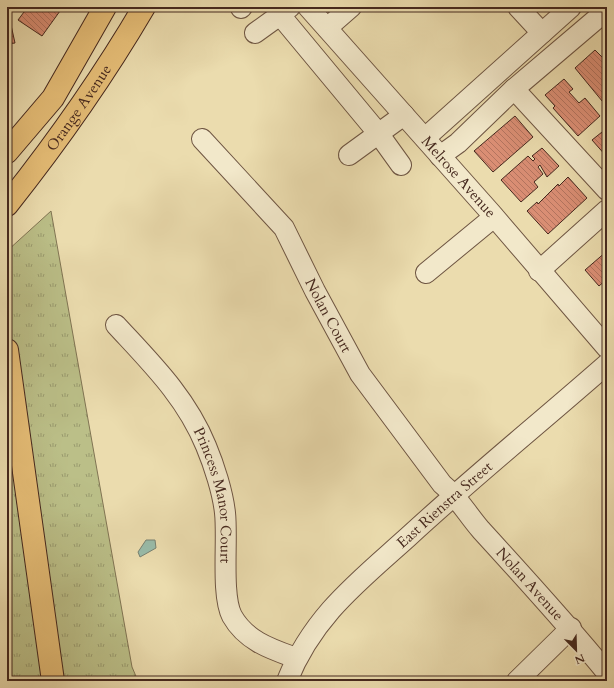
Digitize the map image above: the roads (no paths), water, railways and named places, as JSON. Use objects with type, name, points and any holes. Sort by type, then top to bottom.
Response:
[{"type":"main road","name":"Orange Avenue","points":[[7,152],[53,98],[105,7]]},
{"type":"main road","name":"Orange Avenue","points":[[7,205],[44,158],[103,75],[144,7]]},
{"type":"main road","points":[[7,350],[53,681]]},
{"type":"street","name":"Melrose Avenue","points":[[308,7],[425,138],[607,348]]},
{"type":"street","points":[[327,28],[351,7]]},
{"type":"street","points":[[518,7],[542,33]]},
{"type":"street","points":[[425,138],[571,7]]},
{"type":"street","points":[[440,156],[458,143],[514,89],[607,10]]},
{"type":"street","points":[[255,33],[285,11],[401,165]]},
{"type":"street","points":[[340,86],[361,67]]},
{"type":"street","points":[[514,89],[607,190]]},
{"type":"street","points":[[349,155],[404,115]]},
{"type":"street","name":"Nolan Court","points":[[202,139],[284,228],[314,291],[360,374],[442,484],[454,494]]},
{"type":"street","points":[[539,271],[607,210]]},
{"type":"street","points":[[426,273],[494,217]]},
{"type":"street","name":"Princess Manor Court","points":[[116,325],[176,392],[197,426],[207,447],[225,512],[228,607],[244,632],[261,644],[296,658]]},
{"type":"street","name":"East Rienstra Street","points":[[288,681],[296,658],[325,615],[346,591],[454,494],[607,364]]},
{"type":"street","name":"Nolan Avenue","points":[[454,494],[468,516],[571,628],[607,673]]},
{"type":"street","points":[[517,681],[571,628]]}]
